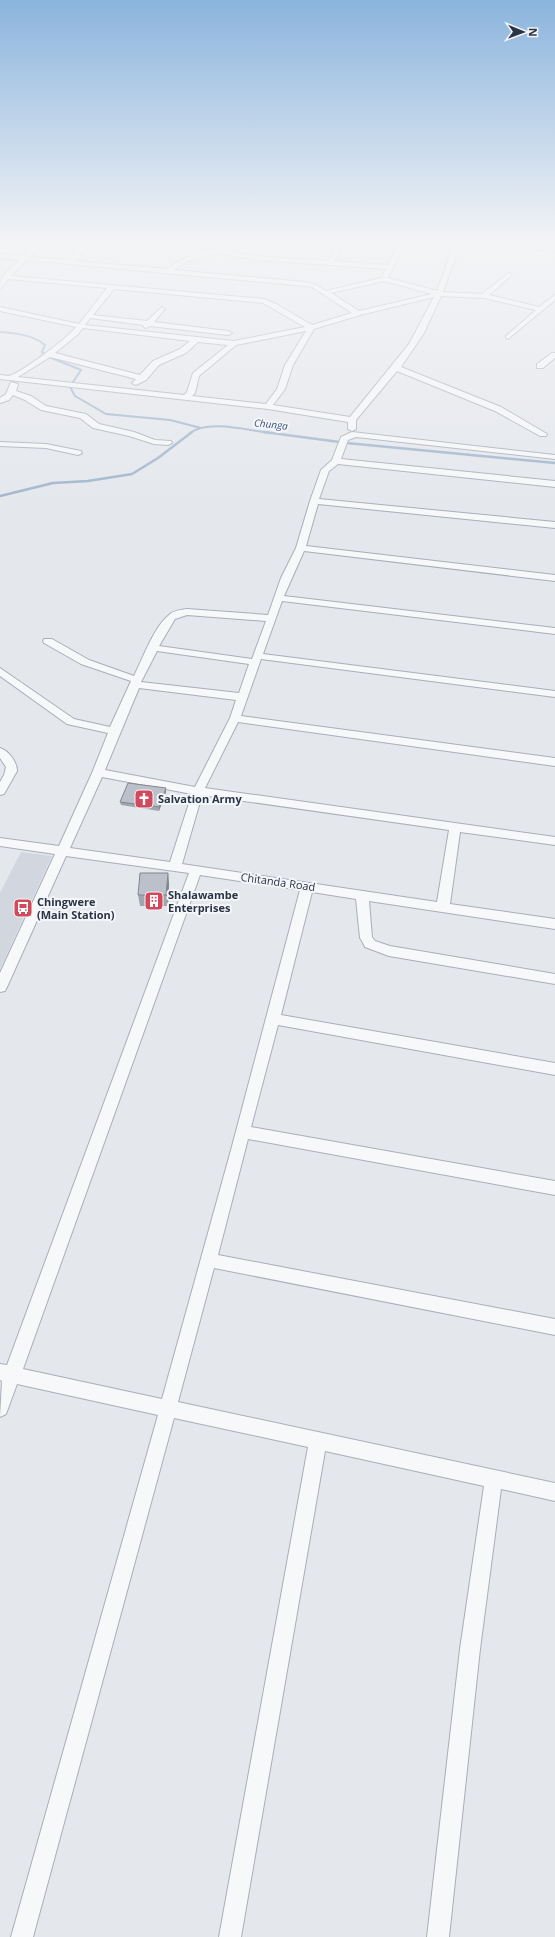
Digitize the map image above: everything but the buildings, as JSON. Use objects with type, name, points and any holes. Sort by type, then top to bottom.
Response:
[{"type":"street","points":[[13,378],[49,354],[77,332]]},
{"type":"street","points":[[134,332],[234,343],[288,332]]},
{"type":"street","points":[[224,332],[228,333]]},
{"type":"street","points":[[268,408],[281,388],[289,365],[308,332]]},
{"type":"street","points":[[355,434],[352,428],[352,420],[395,367],[420,332]]},
{"type":"street","points":[[508,337],[513,332]]},
{"type":"street","points":[[126,390],[143,378],[156,363],[183,352],[196,340]]},
{"type":"street","points":[[185,398],[191,393],[196,375],[234,343]]},
{"type":"street","points":[[49,354],[143,378]]},
{"type":"street","points":[[540,366],[555,354]]},
{"type":"street","points":[[395,367],[498,409],[543,434]]},
{"type":"street","points":[[0,377],[126,390],[352,420]]},
{"type":"street","points":[[0,401],[8,398],[12,392],[13,378]]},
{"type":"street","points":[[12,392],[28,398],[44,408],[84,416],[96,426],[131,434],[154,442],[168,443]]},
{"type":"street","points":[[175,867],[198,791],[235,718],[278,598],[301,548],[314,501],[325,470],[336,461],[343,442],[355,434],[555,457]]},
{"type":"street","points":[[0,444],[46,446],[78,452]]},
{"type":"street","points":[[336,461],[555,484]]},
{"type":"street","points":[[314,501],[555,525]]},
{"type":"street","points":[[301,548],[555,578]]},
{"type":"street","points":[[278,598],[555,631]]},
{"type":"street","points":[[0,987],[98,773],[114,731],[136,682],[162,631],[172,617],[179,613],[218,613],[271,618]]},
{"type":"street","points":[[48,641],[85,662],[136,682],[242,697]]},
{"type":"street","points":[[154,648],[555,694]]},
{"type":"street","points":[[0,671],[71,722],[114,731]]},
{"type":"street","points":[[235,718],[555,762]]},
{"type":"street","points":[[0,752],[10,761],[12,770],[0,791]]},
{"type":"street","points":[[98,773],[198,791],[555,840]]},
{"type":"street","points":[[443,906],[455,826]]},
{"type":"street","name":"Chitanda Road","points":[[0,842],[308,886],[555,924]]},
{"type":"street","points":[[0,1408],[6,1373],[196,870]]},
{"type":"street","points":[[22,1937],[169,1408],[242,1132],[274,1019],[308,886]]},
{"type":"street","points":[[362,894],[366,938],[370,944],[389,951],[555,979]]},
{"type":"street","points":[[274,1019],[555,1069]]},
{"type":"street","points":[[242,1132],[555,1188]]},
{"type":"street","points":[[208,1260],[555,1327]]},
{"type":"street","points":[[6,1373],[555,1492]]},
{"type":"street","points":[[230,1937],[318,1441]]},
{"type":"street","points":[[438,1937],[470,1649],[494,1478]]},
{"type":"shaded area","points":[[21,852],[52,856],[0,969],[0,893]]},
{"type":"waterway","points":[[4,332],[18,334],[35,339],[45,345],[42,352],[45,355]]},
{"type":"waterway","points":[[49,357],[81,370],[73,382]]},
{"type":"waterway","points":[[70,387],[75,396],[106,414],[170,420],[201,428]]},
{"type":"waterway","name":"Chunga","points":[[192,432],[198,429],[218,426],[272,433]]},
{"type":"waterway","name":"Chunga","points":[[0,496],[53,483],[88,481],[132,474],[158,458],[192,432]]},
{"type":"waterway","name":"Chunga","points":[[264,432],[347,443],[555,463]]},
{"type":"place","name":"Salvation Army","points":[[144,799]]},
{"type":"place","name":"Shalawambe Enterprises","points":[[154,901]]},
{"type":"place","name":"Chingwere (Main Station)","points":[[23,908]]}]
